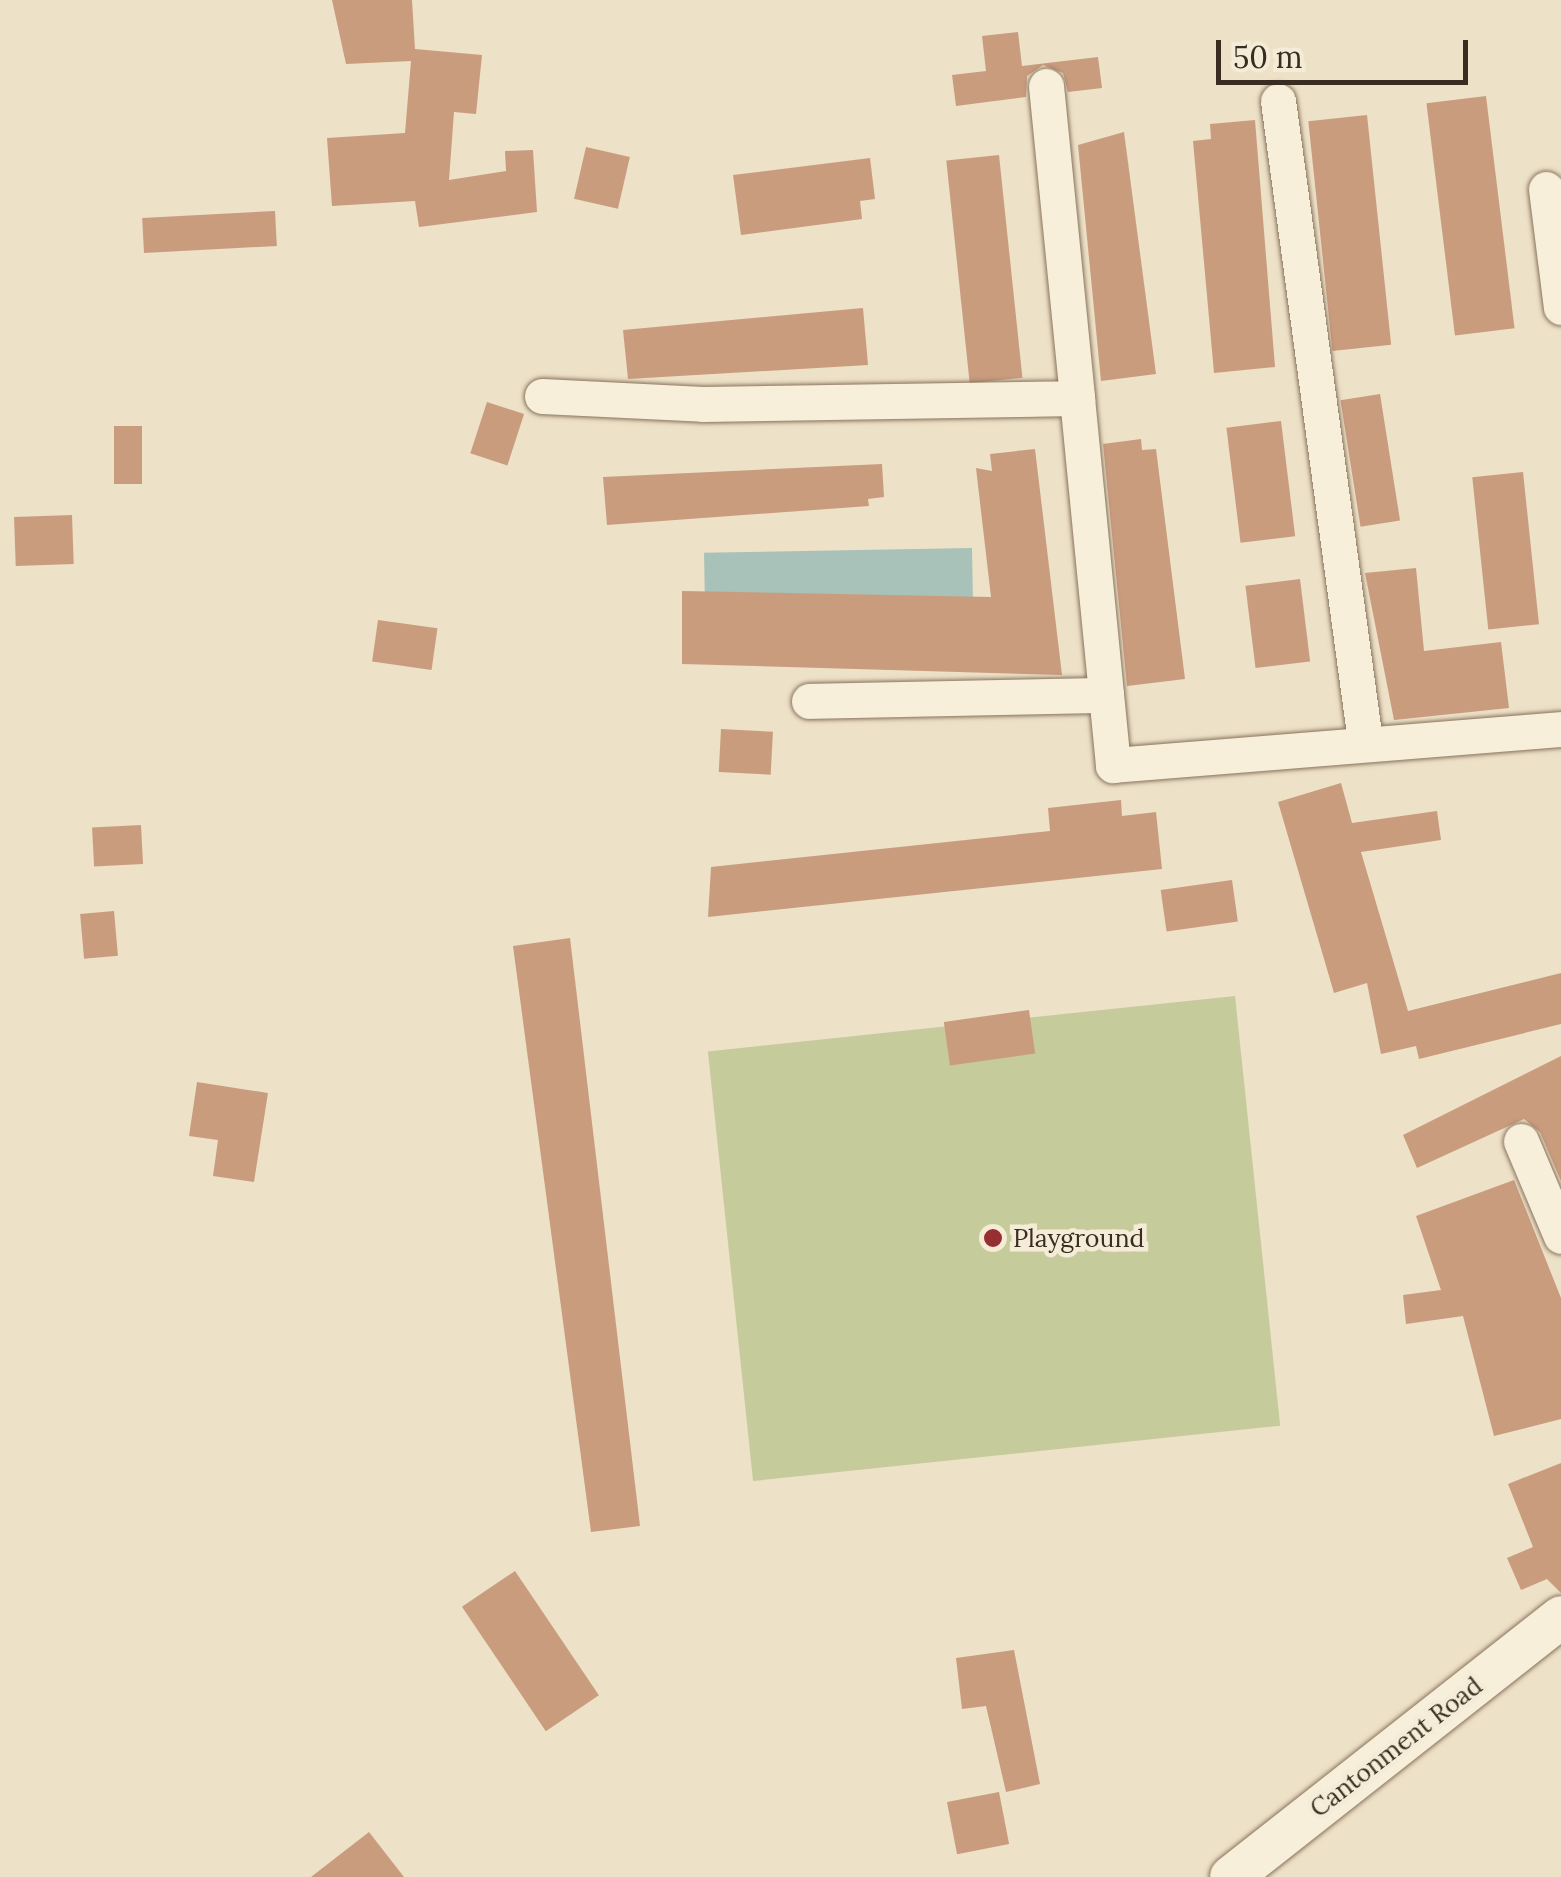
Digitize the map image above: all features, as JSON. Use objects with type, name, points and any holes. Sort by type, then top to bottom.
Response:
[{"type":"street","points":[[1046,86],[1112,765],[1561,729]]},
{"type":"street","points":[[1278,100],[1365,742]]},
{"type":"street","points":[[1546,189],[1561,308]]},
{"type":"street","points":[[542,396],[702,404],[1077,398]]},
{"type":"street","points":[[809,702],[1106,695]]},
{"type":"street","points":[[1521,1141],[1561,1236]]},
{"type":"street","name":"Cantonment Road","points":[[1231,1877],[1561,1617]]},
{"type":"green space","name":"Playground","points":[[1235,996],[1280,1426],[753,1481],[708,1051]]},
{"type":"water","points":[[972,548],[974,641],[706,646],[704,553]]},
{"type":"building","points":[[332,0],[412,0],[415,49],[482,55],[476,114],[454,112],[449,180],[506,171],[505,151],[533,150],[537,212],[419,227],[415,201],[332,206],[327,138],[405,133],[411,61],[346,64]]},
{"type":"building","points":[[1018,32],[1022,66],[1098,57],[1102,88],[1068,92],[1063,73],[1043,65],[1027,76],[1026,97],[956,106],[952,75],[986,71],[982,36]]},
{"type":"building","points":[[1486,96],[1515,328],[1455,336],[1426,103]]},
{"type":"building","points":[[1367,115],[1391,345],[1332,351],[1308,121]]},
{"type":"building","points":[[1255,120],[1275,367],[1214,373],[1193,141],[1211,139],[1210,124]]},
{"type":"building","points":[[1124,132],[1156,374],[1101,381],[1078,145]]},
{"type":"building","points":[[586,147],[630,157],[618,209],[574,199]]},
{"type":"building","points":[[999,155],[1022,378],[970,383],[946,161]]},
{"type":"building","points":[[870,158],[875,199],[860,201],[862,219],[741,235],[733,175]]},
{"type":"building","points":[[275,211],[277,246],[144,253],[142,218]]},
{"type":"building","points":[[863,308],[868,365],[628,379],[623,330]]},
{"type":"building","points":[[1380,394],[1400,520],[1361,527],[1340,400]]},
{"type":"building","points":[[487,402],[524,414],[507,465],[470,453]]},
{"type":"building","points":[[1281,421],[1295,536],[1241,543],[1226,428]]},
{"type":"building","points":[[114,426],[142,426],[142,484],[114,484]]},
{"type":"building","points":[[1141,439],[1142,450],[1156,449],[1185,679],[1127,686],[1103,444]]},
{"type":"building","points":[[1035,449],[1062,675],[682,664],[682,591],[991,597],[976,468],[992,471],[990,454]]},
{"type":"building","points":[[882,464],[884,497],[868,499],[869,506],[607,525],[603,477]]},
{"type":"building","points":[[1523,472],[1539,624],[1488,629],[1472,477]]},
{"type":"building","points":[[72,515],[74,564],[16,566],[14,517]]},
{"type":"building","points":[[1416,568],[1424,651],[1501,642],[1509,708],[1394,720],[1365,573]]},
{"type":"building","points":[[1300,579],[1310,661],[1256,668],[1245,586]]},
{"type":"building","points":[[378,620],[437,628],[432,670],[372,662]]},
{"type":"building","points":[[721,729],[773,732],[771,775],[719,772]]},
{"type":"building","points":[[1341,783],[1352,823],[1437,811],[1441,840],[1361,852],[1408,1011],[1561,973],[1561,1024],[1419,1059],[1416,1046],[1381,1054],[1367,983],[1334,993],[1278,802]]},
{"type":"building","points":[[1121,800],[1122,816],[1156,812],[1162,869],[708,917],[711,867],[1050,831],[1048,808]]},
{"type":"building","points":[[141,825],[143,864],[94,867],[92,828]]},
{"type":"building","points":[[1232,880],[1238,922],[1167,932],[1161,890]]},
{"type":"building","points":[[114,911],[118,956],[84,959],[80,914]]},
{"type":"building","points":[[570,938],[640,1526],[591,1532],[513,946]]},
{"type":"building","points":[[1029,1010],[1035,1054],[950,1066],[944,1022]]},
{"type":"building","points":[[1561,1056],[1561,1181],[1540,1132],[1524,1119],[1417,1168],[1403,1135]]},
{"type":"building","points":[[197,1082],[268,1093],[254,1182],[213,1176],[218,1140],[189,1136]]},
{"type":"building","points":[[1514,1180],[1561,1298],[1561,1419],[1494,1436],[1463,1316],[1406,1324],[1403,1295],[1441,1290],[1416,1216]]},
{"type":"building","points":[[1561,1463],[1561,1593],[1547,1579],[1521,1590],[1507,1558],[1533,1547],[1508,1484]]},
{"type":"building","points":[[515,1571],[599,1695],[546,1731],[462,1607]]},
{"type":"building","points":[[1014,1650],[1040,1784],[1006,1792],[986,1706],[962,1709],[956,1658]]},
{"type":"building","points":[[999,1792],[1009,1844],[957,1854],[947,1802]]},
{"type":"building","points":[[369,1832],[404,1877],[311,1877]]},
{"type":"place","name":"Playground","points":[[993,1238]]}]
